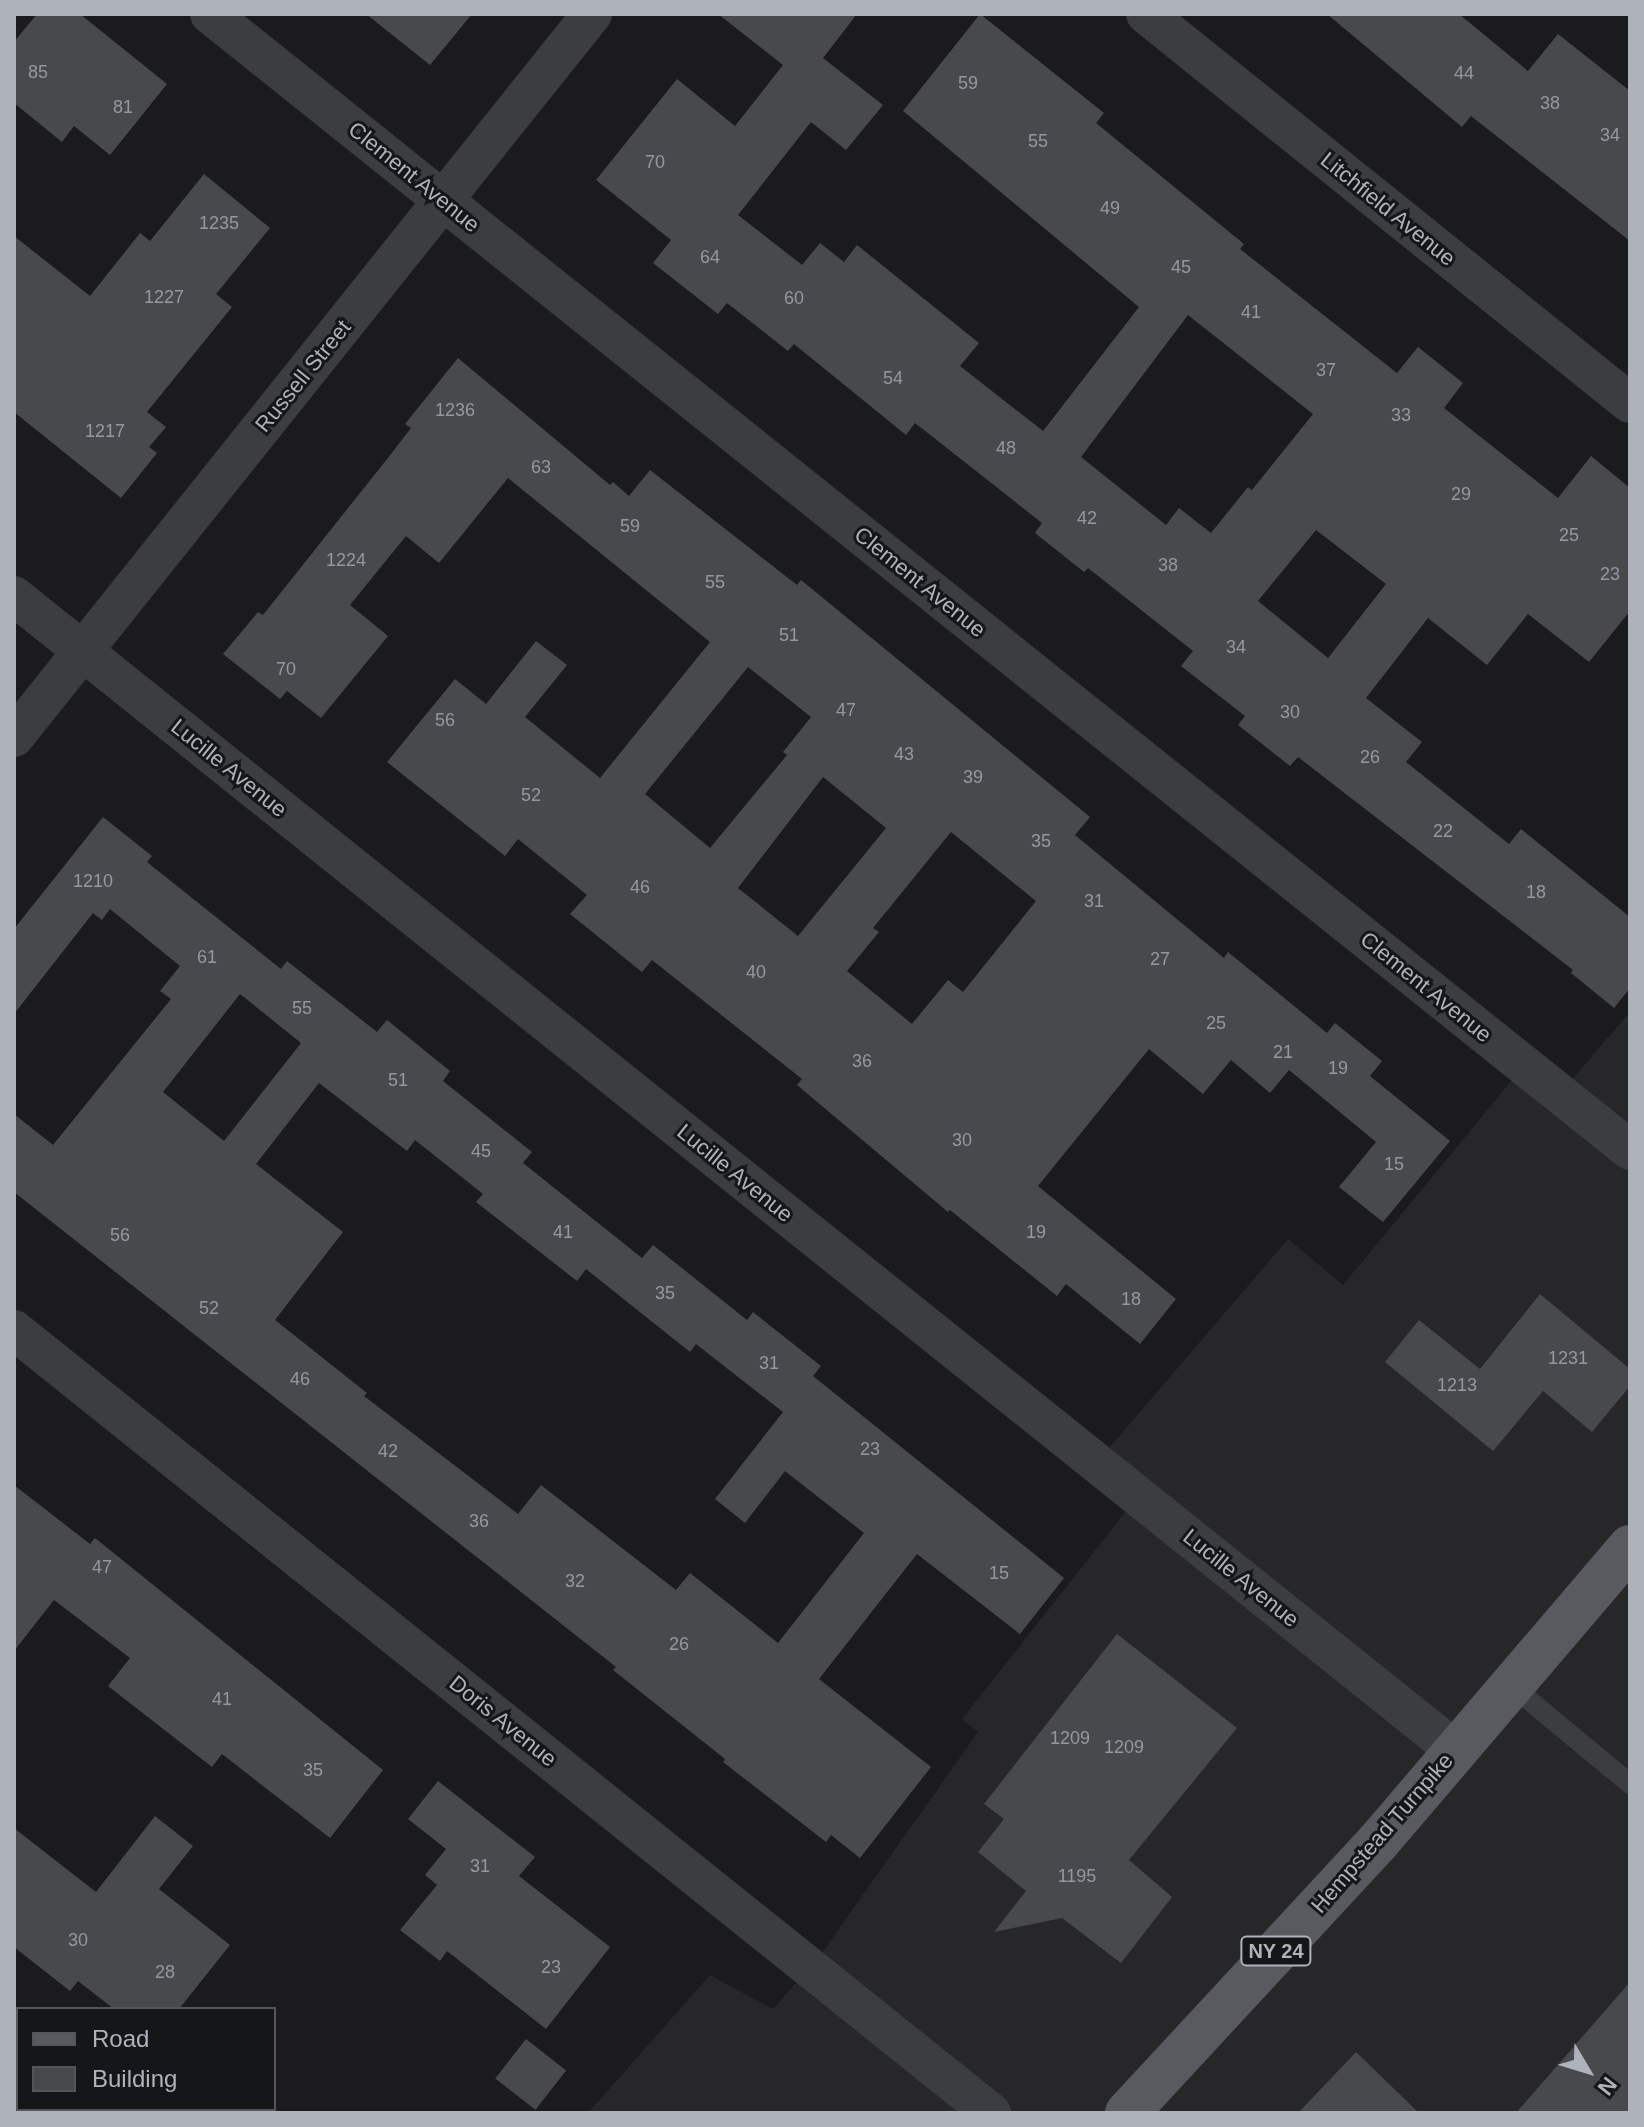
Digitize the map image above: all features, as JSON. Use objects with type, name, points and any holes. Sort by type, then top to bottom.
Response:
[{"type":"main road","name":"Hempstead Turnpike","points":[[1127,2113],[1378,1842],[1630,1547]]},
{"type":"street","name":"Clement Avenue","points":[[210,14],[1630,1150]]},
{"type":"street","name":"Russell Street","points":[[14,737],[592,14]]},
{"type":"street","name":"Litchfield Avenue","points":[[1146,14],[1630,403]]},
{"type":"street","name":"Lucille Avenue","points":[[14,596],[1455,1750]]},
{"type":"street","name":"Doris Avenue","points":[[14,1330],[991,2113]]},
{"type":"lane","points":[[1512,1686],[1630,1784]]},
{"type":"shaded area","points":[[1630,1012],[1630,2113],[588,2113],[710,1975],[773,2009],[821,1954],[978,1732],[962,1719],[1131,1505],[1092,1468],[1288,1239],[1343,1285],[1517,1074],[1555,1099]]},
{"type":"building","points":[[37,14],[80,14],[167,84],[110,155],[74,126],[62,142],[14,103],[14,42]]},
{"type":"building","points":[[366,14],[472,14],[430,65]]},
{"type":"building","points":[[718,14],[857,14],[823,58],[883,105],[846,150],[811,122],[738,215],[802,265],[820,243],[844,262],[857,245],[979,343],[960,366],[1043,431],[1139,307],[903,111],[980,14],[1104,113],[1096,123],[1244,244],[1240,249],[1397,373],[1418,347],[1463,383],[1444,408],[1558,498],[1591,456],[1630,488],[1630,611],[1589,662],[1528,614],[1487,665],[1428,618],[1366,698],[1422,742],[1406,762],[1509,844],[1521,829],[1630,917],[1630,988],[1614,1008],[1571,973],[1573,970],[1298,757],[1290,766],[1238,725],[1245,716],[1181,666],[1193,651],[1088,568],[1084,572],[1035,533],[1042,523],[915,423],[906,435],[794,344],[788,351],[727,303],[718,314],[653,263],[671,240],[596,180],[677,79],[735,126],[783,65]],"holes":[[[1188,315],[1313,414],[1252,490],[1248,487],[1211,533],[1179,508],[1166,525],[1081,457]],[[1316,530],[1386,584],[1328,658],[1258,601]]]},
{"type":"building","points":[[1327,14],[1459,14],[1528,71],[1558,34],[1630,91],[1630,241],[1471,116],[1462,127]]},
{"type":"building","points":[[204,174],[270,228],[216,294],[232,307],[147,412],[166,427],[149,447],[157,453],[121,498],[14,412],[14,236],[90,296],[140,233],[150,241]]},
{"type":"building","points":[[458,358],[610,485],[613,482],[629,496],[650,470],[797,585],[801,580],[1090,817],[1075,835],[1224,958],[1228,952],[1327,1033],[1335,1023],[1382,1061],[1370,1076],[1450,1141],[1383,1222],[1339,1187],[1376,1142],[1289,1070],[1270,1093],[1231,1060],[1203,1094],[1149,1049],[1038,1186],[1176,1299],[1140,1344],[1066,1284],[1057,1296],[950,1210],[948,1212],[797,1085],[802,1079],[652,960],[642,972],[570,914],[587,895],[518,839],[505,856],[387,762],[455,679],[486,704],[536,641],[567,665],[525,717],[600,778],[710,642],[508,478],[439,563],[406,536],[350,605],[388,636],[321,718],[287,691],[280,699],[223,654],[258,612],[263,615],[391,454],[411,428],[405,424]],"holes":[[[748,667],[811,717],[783,752],[787,755],[710,848],[645,794]],[[823,777],[886,828],[798,936],[738,888]],[[951,832],[1036,901],[963,992],[948,980],[912,1024],[847,971],[879,932],[873,928]]]},
{"type":"building","points":[[103,817],[152,856],[147,862],[281,969],[287,961],[377,1032],[387,1020],[450,1071],[443,1081],[532,1152],[523,1163],[642,1258],[653,1245],[747,1320],[753,1312],[821,1366],[813,1376],[1064,1578],[1020,1634],[917,1554],[819,1679],[931,1767],[860,1858],[831,1835],[826,1842],[723,1762],[725,1759],[613,1670],[616,1667],[14,1192],[14,1114],[53,1145],[171,999],[160,991],[180,966],[110,909],[102,920],[93,913],[14,1014],[14,929]],"holes":[[[240,994],[301,1043],[224,1141],[163,1092]],[[319,1083],[407,1151],[415,1140],[483,1194],[476,1202],[577,1281],[586,1269],[690,1352],[696,1344],[783,1412],[715,1499],[745,1523],[785,1471],[864,1533],[778,1643],[690,1573],[676,1590],[541,1485],[518,1514],[364,1396],[367,1393],[275,1320],[343,1232],[256,1164]]]},
{"type":"building","points":[[1540,1294],[1630,1369],[1630,1386],[1592,1432],[1543,1391],[1493,1451],[1385,1362],[1419,1320],[1480,1369]]},
{"type":"building","points":[[14,1485],[90,1544],[95,1538],[383,1770],[330,1838],[222,1754],[212,1767],[108,1686],[130,1658],[54,1600],[14,1651]]},
{"type":"building","points":[[1117,1634],[1237,1728],[1129,1860],[1172,1897],[1121,1963],[1062,1918],[994,1932],[1026,1891],[978,1852],[1004,1819],[984,1804]]},
{"type":"building","points":[[438,1781],[535,1857],[519,1876],[610,1947],[546,2029],[447,1951],[440,1961],[400,1930],[437,1885],[425,1875],[446,1849],[408,1819]]},
{"type":"building","points":[[155,1816],[193,1846],[159,1889],[230,1945],[181,2007],[111,2007],[78,1981],[70,1991],[14,1947],[14,1828],[96,1892]]},
{"type":"building","points":[[1630,1982],[1630,2113],[1516,2113]]},
{"type":"building","points":[[526,2039],[566,2070],[535,2110],[495,2078]]},
{"type":"building","points":[[1356,2052],[1419,2113],[1298,2113]]}]
